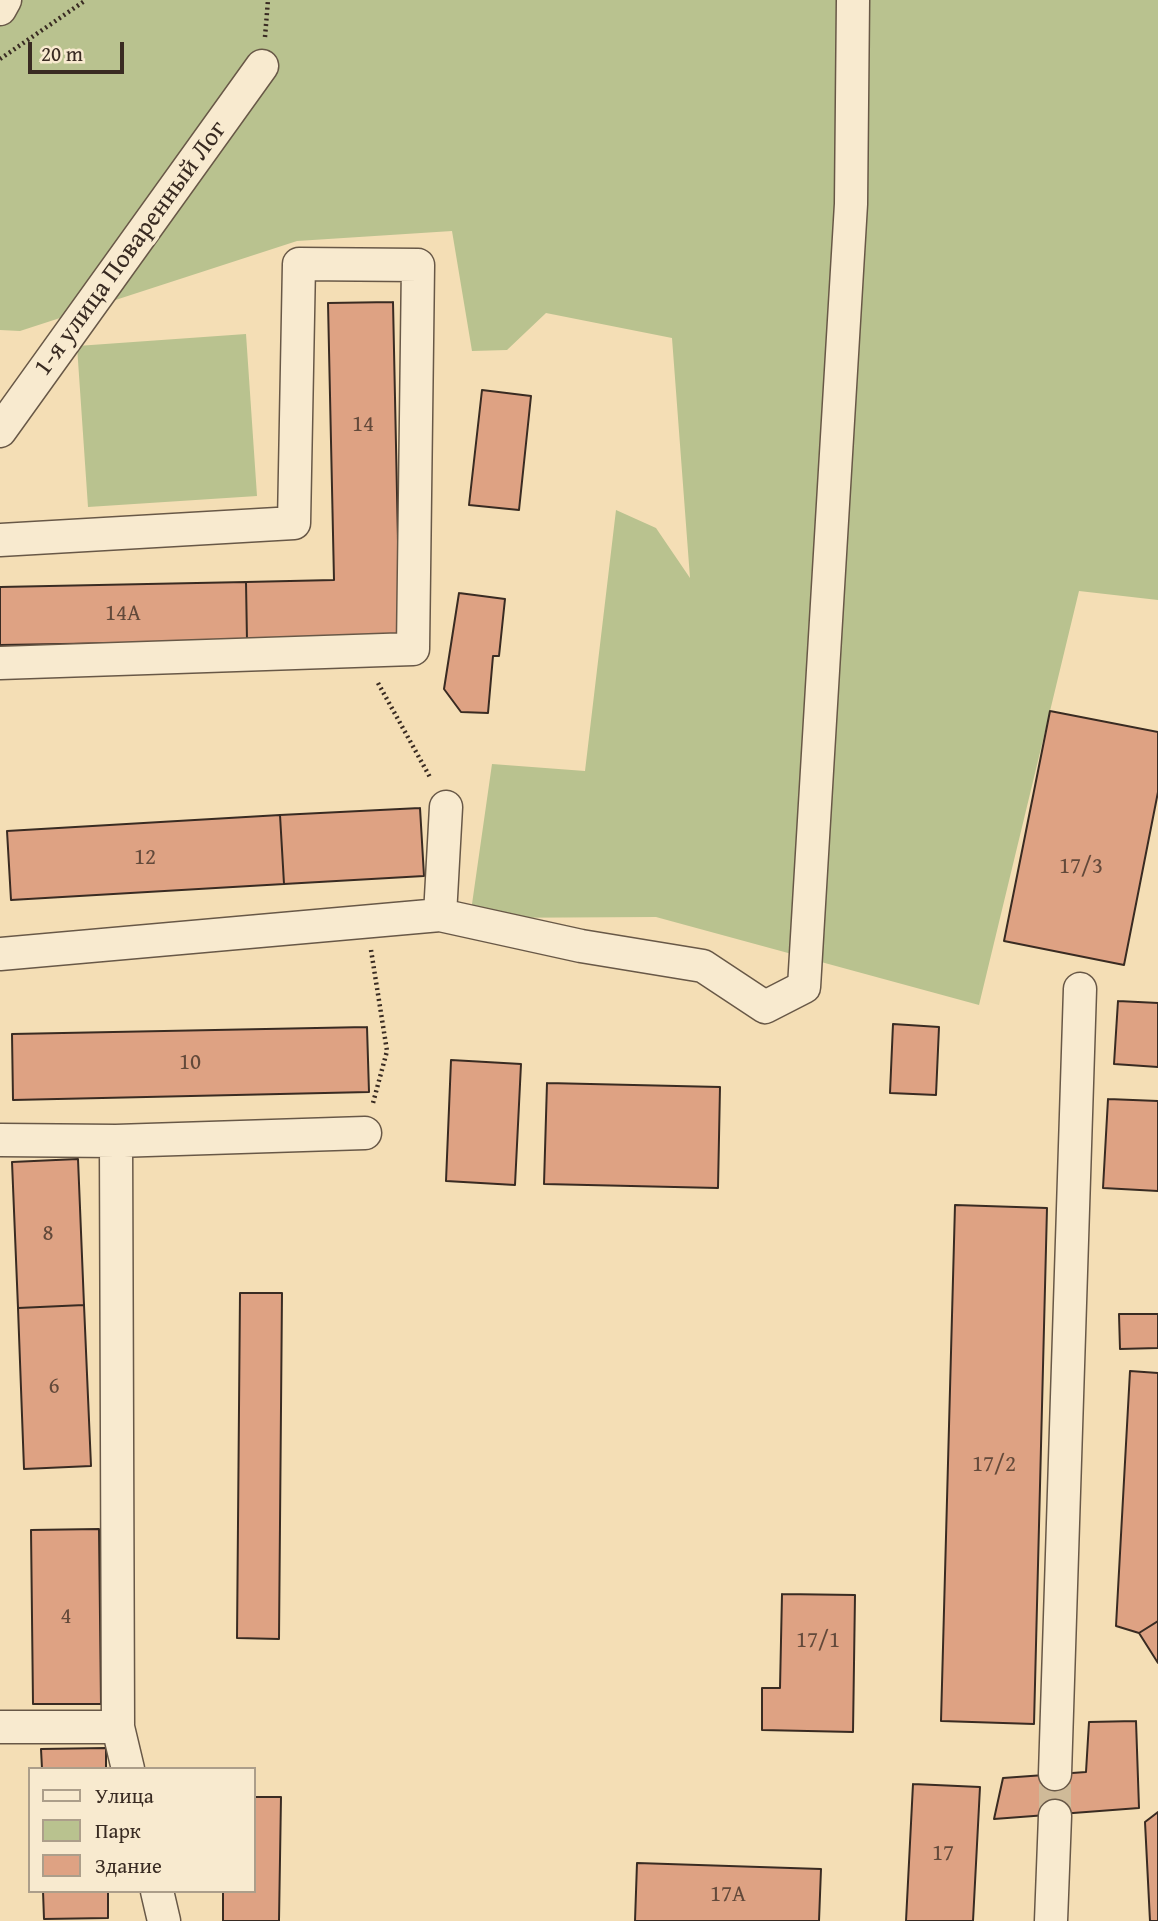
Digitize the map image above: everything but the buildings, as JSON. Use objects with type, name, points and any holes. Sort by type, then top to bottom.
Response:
[{"type":"street","points":[[0,9],[5,0]]},
{"type":"street","points":[[0,954],[440,915],[581,946],[703,966],[765,1007],[804,987],[851,204],[853,0]]},
{"type":"street","name":"1-я улица Поваренный Лог","points":[[0,431],[262,66]]},
{"type":"street","points":[[0,540],[294,523],[299,264],[418,265],[413,649],[0,663]]},
{"type":"street","points":[[440,915],[446,807]]},
{"type":"street","points":[[1055,1774],[1080,989]]},
{"type":"street","points":[[0,1140],[116,1141],[365,1133]]},
{"type":"street","points":[[116,1141],[118,1727],[128,1767]]},
{"type":"street","points":[[0,1727],[118,1727]]},
{"type":"street","points":[[1051,1921],[1055,1816]]},
{"type":"street","points":[[157,1893],[164,1921]]},
{"type":"path","points":[[0,59],[86,0]]},
{"type":"path","points":[[361,651],[446,807]]},
{"type":"path","points":[[365,1133],[387,1051],[366,922]]},
{"type":"green space","points":[[0,0],[1158,0],[1158,600],[1079,591],[979,1005],[656,917],[470,918],[492,764],[585,771],[616,510],[656,528],[690,578],[672,338],[546,313],[507,350],[472,351],[452,231],[297,241],[20,331],[0,330]]},
{"type":"green space","points":[[246,334],[257,496],[88,507],[77,346]]},
{"type":"tunnel","points":[[1055,1774],[1055,1816]]}]
